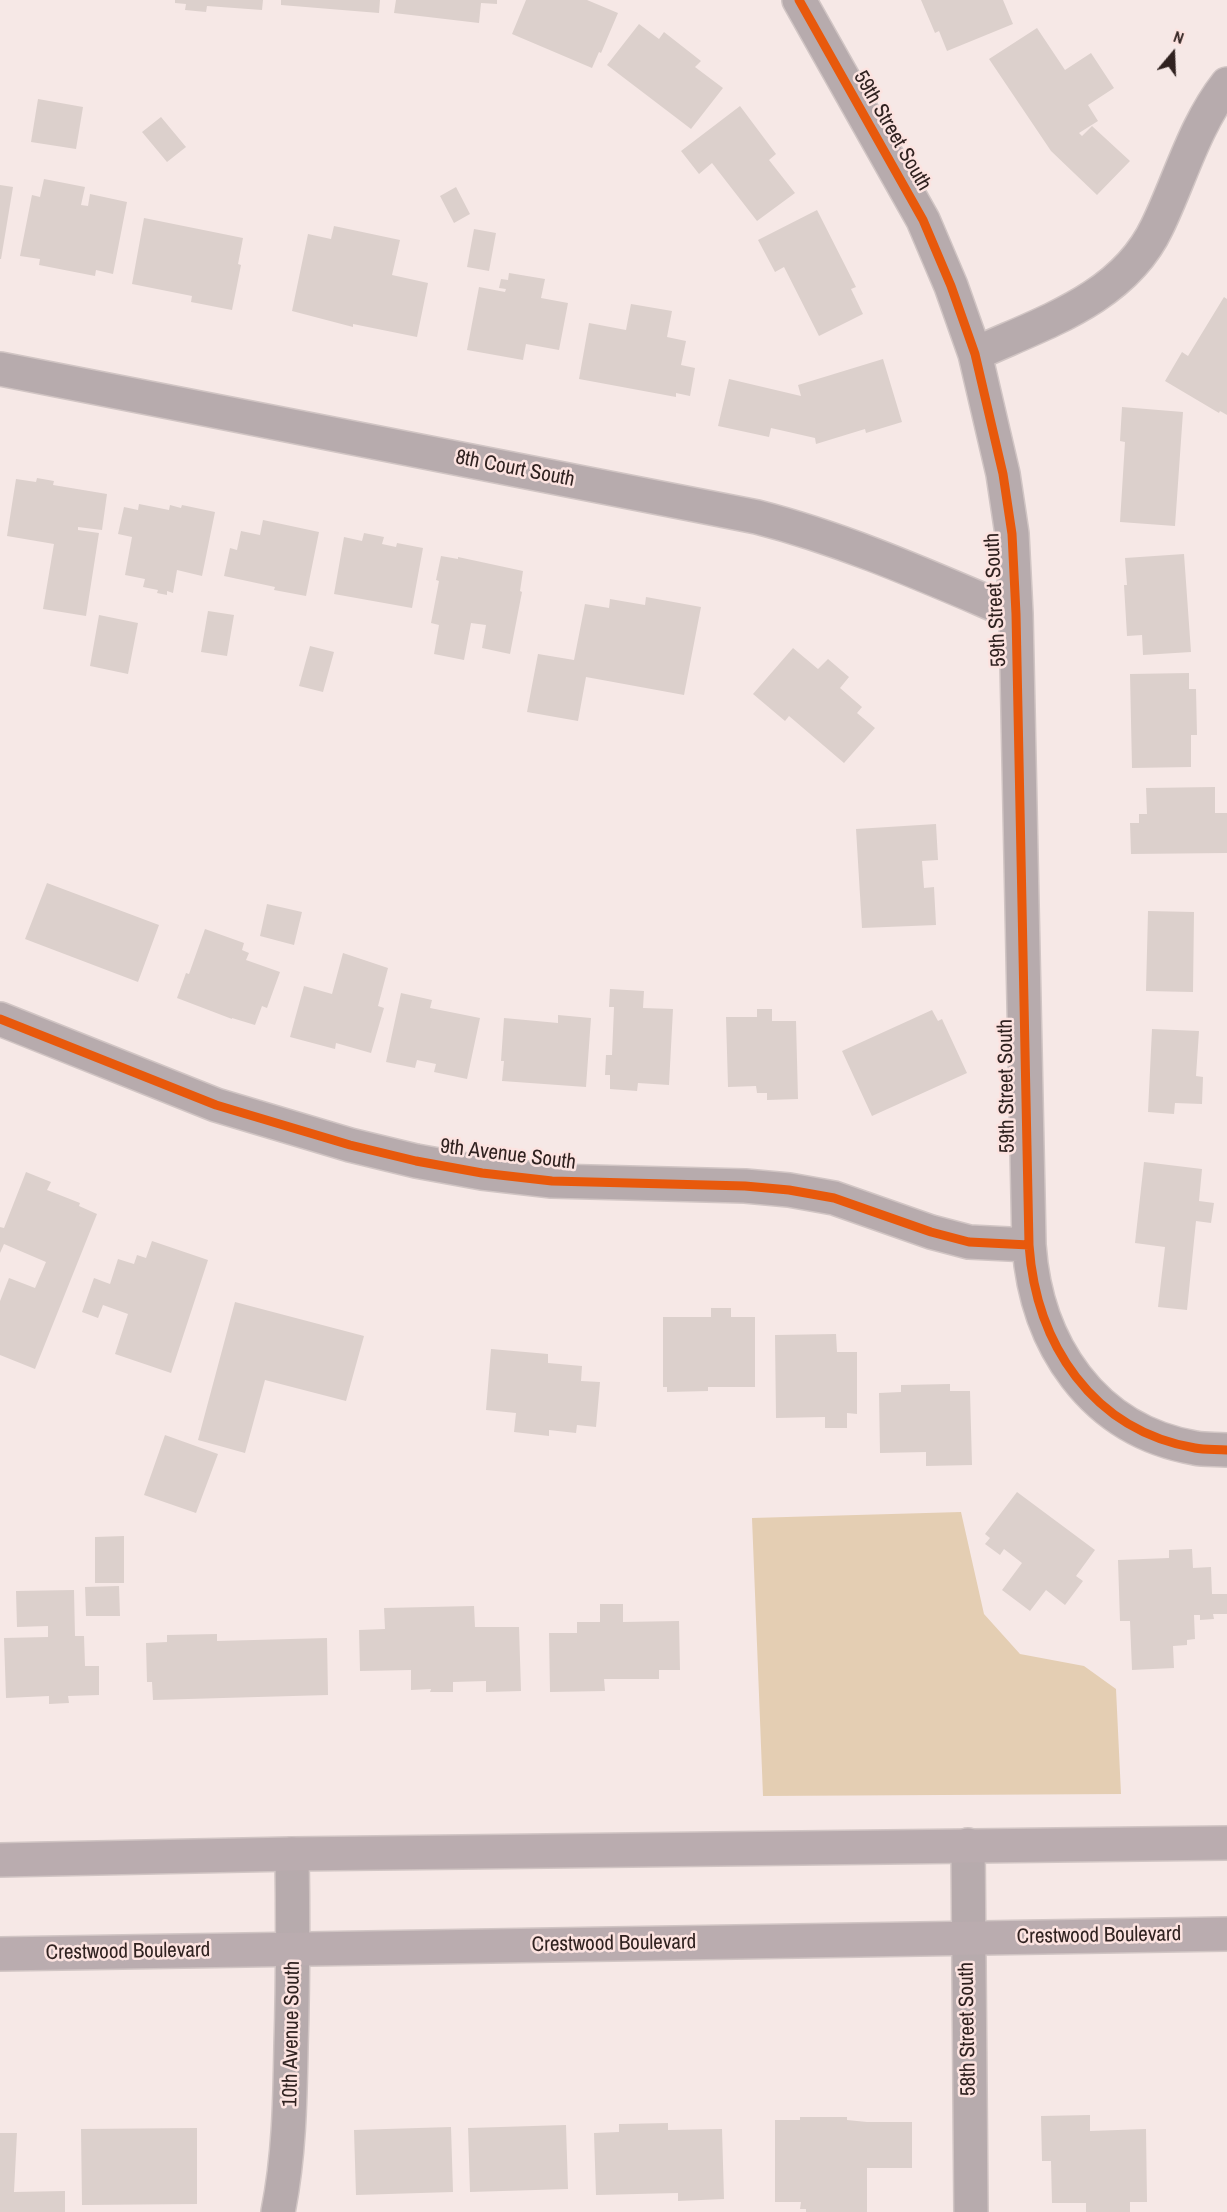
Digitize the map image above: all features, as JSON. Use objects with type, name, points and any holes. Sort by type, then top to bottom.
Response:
[{"type":"main road","points":[[0,1860],[292,1854],[1227,1843]]},
{"type":"main road","name":"Crestwood Boulevard","points":[[0,1954],[1227,1934]]},
{"type":"street","name":"59th Street South","points":[[799,0],[922,220],[951,286],[975,354],[1003,474],[1012,534],[1016,614],[1029,1245],[1031,1274],[1037,1301],[1048,1332],[1064,1361],[1084,1387],[1107,1410],[1134,1428],[1164,1441],[1197,1449],[1227,1450]]},
{"type":"street","points":[[975,354],[1068,312],[1094,298],[1118,279],[1139,256],[1156,230],[1203,121],[1227,84]]},
{"type":"street","name":"8th Court South","points":[[0,369],[757,517],[806,530],[856,548],[1016,614]]},
{"type":"street","name":"9th Avenue South","points":[[0,1019],[216,1105],[350,1145],[416,1161],[482,1173],[552,1181],[745,1186],[789,1190],[834,1198],[931,1232],[969,1242],[1029,1245]]},
{"type":"street","name":"58th Street South","points":[[968,1845],[970,2212]]},
{"type":"street","name":"10th Avenue South","points":[[278,2212],[285,2178],[290,2129],[294,1950],[292,1854]]},
{"type":"shaded area","points":[[961,1512],[984,1614],[1020,1654],[1084,1666],[1116,1689],[1121,1794],[763,1796],[752,1518]]},
{"type":"building","points":[[175,0],[263,0],[262,10],[207,6],[206,12],[185,10],[186,4],[175,3]]},
{"type":"building","points":[[281,0],[380,0],[379,13],[281,5]]},
{"type":"building","points":[[396,0],[497,0],[497,4],[481,3],[479,23],[394,13]]},
{"type":"building","points":[[526,0],[587,0],[618,13],[592,68],[512,34]]},
{"type":"building","points":[[921,0],[1003,0],[1013,24],[947,51],[939,31],[935,33]]},
{"type":"building","points":[[639,24],[659,39],[664,32],[701,61],[695,67],[723,88],[691,129],[607,65]]},
{"type":"building","points":[[1037,28],[1065,70],[1091,53],[1114,88],[1088,105],[1098,121],[1079,133],[1082,136],[1092,126],[1130,161],[1097,195],[1051,151],[989,59]]},
{"type":"building","points":[[38,99],[83,107],[76,149],[31,142]]},
{"type":"building","points":[[740,106],[776,154],[769,160],[795,193],[757,221],[712,163],[699,174],[681,151]]},
{"type":"building","points":[[161,117],[186,147],[167,162],[142,132]]},
{"type":"building","points":[[44,179],[85,187],[81,205],[88,206],[90,194],[127,202],[113,274],[96,270],[95,276],[39,265],[40,259],[20,256],[32,195],[40,197]]},
{"type":"building","points":[[0,185],[13,187],[1,259],[0,259]]},
{"type":"building","points":[[456,187],[470,214],[454,223],[440,196]]},
{"type":"building","points":[[817,210],[856,287],[851,289],[863,314],[819,336],[784,267],[775,272],[758,240]]},
{"type":"building","points":[[144,218],[243,238],[238,264],[241,265],[232,310],[191,302],[192,296],[132,284]]},
{"type":"building","points":[[334,226],[400,240],[392,275],[428,283],[417,337],[353,324],[353,327],[292,311],[308,234],[331,239]]},
{"type":"building","points":[[474,229],[496,233],[489,271],[467,267]]},
{"type":"building","points":[[509,273],[545,279],[541,298],[568,303],[559,350],[526,344],[523,360],[467,350],[479,287],[505,292],[506,289],[499,288],[501,279],[508,280]]},
{"type":"building","points":[[1224,297],[1227,299],[1227,415],[1220,411],[1219,413],[1165,381],[1182,352],[1188,356]]},
{"type":"building","points":[[631,304],[672,311],[667,337],[686,341],[681,365],[695,368],[690,396],[676,393],[676,397],[579,379],[589,323],[626,330]]},
{"type":"building","points":[[883,359],[902,422],[866,433],[865,429],[816,444],[815,438],[771,428],[769,437],[718,426],[729,379],[801,396],[798,385]]},
{"type":"building","points":[[1122,407],[1183,412],[1175,526],[1120,522],[1125,442],[1120,441]]},
{"type":"building","points":[[37,478],[54,481],[53,485],[107,494],[102,530],[78,527],[78,530],[99,533],[86,616],[43,609],[54,544],[7,536],[16,479],[36,482]]},
{"type":"building","points":[[139,504],[169,510],[170,505],[181,508],[182,505],[215,512],[202,576],[177,570],[173,593],[167,591],[167,595],[157,593],[158,590],[143,587],[145,579],[125,575],[132,537],[118,534],[124,507],[138,510]]},
{"type":"building","points":[[263,520],[319,532],[306,596],[224,576],[230,548],[237,550],[241,531],[260,535]]},
{"type":"building","points":[[364,533],[384,537],[382,544],[396,547],[397,543],[423,548],[412,608],[334,594],[344,537],[362,541]]},
{"type":"building","points":[[1184,554],[1191,652],[1143,655],[1142,635],[1127,636],[1125,558]]},
{"type":"building","points":[[441,556],[458,559],[458,557],[523,571],[520,591],[522,592],[510,654],[482,648],[486,625],[471,623],[464,660],[434,654],[439,625],[431,623]]},
{"type":"building","points":[[646,597],[701,607],[684,695],[586,677],[578,721],[527,712],[538,654],[574,660],[585,604],[609,608],[610,599],[645,605]]},
{"type":"building","points":[[208,611],[234,615],[227,656],[201,652]]},
{"type":"building","points":[[99,615],[138,623],[128,674],[90,666]]},
{"type":"building","points":[[310,646],[334,652],[323,692],[299,686]]},
{"type":"building","points":[[793,648],[818,669],[828,659],[849,677],[840,688],[862,707],[857,713],[875,728],[844,763],[789,716],[785,721],[753,694]]},
{"type":"building","points":[[1189,673],[1189,689],[1196,689],[1197,735],[1191,735],[1191,767],[1132,768],[1130,674]]},
{"type":"building","points":[[1215,787],[1215,813],[1227,813],[1227,853],[1131,854],[1130,823],[1139,823],[1139,814],[1147,814],[1146,788]]},
{"type":"building","points":[[936,824],[938,860],[922,861],[924,888],[934,887],[936,925],[862,928],[856,829]]},
{"type":"building","points":[[47,883],[159,925],[138,982],[25,939]]},
{"type":"building","points":[[267,904],[302,912],[294,945],[260,936]]},
{"type":"building","points":[[1148,911],[1194,912],[1193,992],[1146,991]]},
{"type":"building","points":[[205,929],[244,943],[242,950],[249,953],[246,960],[280,972],[267,1008],[262,1006],[255,1025],[232,1019],[177,998],[186,973],[189,974]]},
{"type":"building","points":[[343,953],[388,968],[378,1006],[384,1008],[371,1053],[336,1043],[335,1049],[290,1037],[304,986],[332,994]]},
{"type":"building","points":[[610,989],[644,991],[643,1008],[673,1009],[669,1085],[638,1083],[637,1091],[610,1089],[610,1075],[605,1075],[606,1055],[612,1055],[614,1007],[609,1007]]},
{"type":"building","points":[[401,993],[432,1000],[430,1008],[480,1018],[467,1079],[434,1072],[436,1064],[417,1060],[415,1068],[386,1062]]},
{"type":"building","points":[[757,1009],[772,1009],[772,1021],[796,1021],[798,1099],[767,1100],[767,1093],[757,1093],[756,1086],[728,1087],[726,1017],[757,1017]]},
{"type":"building","points":[[932,1010],[938,1021],[942,1019],[967,1073],[872,1116],[842,1051]]},
{"type":"building","points":[[558,1015],[591,1018],[586,1087],[502,1081],[504,1018],[558,1023]]},
{"type":"building","points":[[1152,1029],[1199,1031],[1196,1076],[1203,1077],[1202,1104],[1175,1103],[1174,1114],[1148,1112]]},
{"type":"building","points":[[1144,1162],[1202,1169],[1199,1201],[1214,1203],[1211,1223],[1196,1221],[1187,1310],[1158,1307],[1165,1247],[1135,1243]]},
{"type":"building","points":[[26,1172],[51,1182],[47,1190],[80,1203],[79,1206],[97,1214],[35,1369],[0,1355],[0,1301],[9,1278],[35,1288],[46,1262],[4,1244],[0,1253],[0,1227],[4,1228]]},
{"type":"building","points":[[152,1241],[208,1260],[171,1373],[115,1354],[128,1314],[103,1305],[98,1318],[82,1312],[94,1278],[110,1284],[118,1259],[134,1264],[137,1255],[146,1258]]},
{"type":"building","points":[[235,1302],[364,1336],[346,1401],[265,1380],[245,1453],[198,1440]]},
{"type":"building","points":[[711,1308],[731,1308],[731,1317],[755,1317],[755,1387],[708,1387],[708,1391],[667,1392],[667,1387],[663,1387],[663,1317],[711,1317]]},
{"type":"building","points":[[836,1334],[837,1352],[857,1352],[857,1414],[847,1413],[847,1428],[825,1428],[825,1417],[776,1418],[775,1335]]},
{"type":"building","points":[[491,1349],[548,1354],[548,1363],[582,1366],[581,1381],[600,1382],[596,1427],[577,1425],[576,1433],[549,1430],[549,1436],[514,1432],[516,1413],[486,1410]]},
{"type":"building","points":[[950,1384],[950,1391],[970,1391],[972,1465],[926,1466],[926,1452],[880,1453],[879,1393],[901,1392],[901,1385]]},
{"type":"building","points":[[165,1435],[218,1454],[196,1513],[144,1495]]},
{"type":"building","points":[[1017,1492],[1095,1550],[1076,1576],[1083,1581],[1065,1605],[1046,1590],[1030,1611],[1002,1590],[1022,1563],[1004,1549],[1000,1555],[985,1544],[990,1538],[985,1534]]},
{"type":"building","points":[[124,1536],[124,1583],[95,1583],[95,1537]]},
{"type":"building","points":[[1192,1549],[1193,1568],[1211,1567],[1212,1594],[1227,1594],[1227,1614],[1213,1614],[1214,1619],[1200,1620],[1200,1615],[1194,1615],[1195,1639],[1187,1640],[1187,1645],[1173,1646],[1174,1668],[1132,1670],[1130,1621],[1120,1621],[1118,1560],[1169,1558],[1169,1550]]},
{"type":"building","points":[[119,1586],[120,1616],[86,1616],[85,1587]]},
{"type":"building","points":[[74,1590],[75,1636],[84,1636],[85,1666],[99,1666],[99,1695],[68,1696],[69,1703],[49,1704],[49,1696],[6,1698],[4,1638],[48,1637],[48,1626],[17,1627],[16,1591]]},
{"type":"building","points":[[600,1604],[623,1604],[623,1622],[679,1621],[680,1670],[659,1670],[659,1679],[604,1679],[605,1691],[550,1692],[549,1633],[577,1633],[577,1622],[600,1622]]},
{"type":"building","points":[[474,1606],[475,1627],[519,1627],[521,1691],[486,1692],[486,1681],[453,1682],[453,1692],[430,1692],[431,1689],[411,1690],[411,1670],[360,1671],[359,1630],[385,1629],[384,1608]]},
{"type":"building","points":[[217,1634],[217,1641],[327,1638],[328,1695],[153,1700],[152,1682],[147,1682],[146,1643],[167,1642],[167,1635]]},
{"type":"building","points":[[1090,2115],[1090,2131],[1146,2129],[1147,2202],[1130,2202],[1130,2212],[1086,2212],[1086,2203],[1052,2203],[1051,2161],[1042,2161],[1041,2116]]},
{"type":"building","points":[[800,2117],[847,2117],[847,2120],[867,2122],[912,2122],[912,2168],[867,2168],[867,2212],[806,2212],[806,2209],[800,2209],[801,2202],[775,2202],[775,2120],[800,2120]]},
{"type":"building","points":[[668,2123],[668,2130],[722,2129],[724,2199],[678,2201],[678,2193],[596,2195],[594,2133],[619,2132],[619,2124]]},
{"type":"building","points":[[566,2125],[568,2189],[470,2192],[468,2128]]},
{"type":"building","points":[[451,2127],[453,2192],[356,2195],[354,2130]]},
{"type":"building","points":[[197,2128],[197,2204],[82,2205],[81,2129]]},
{"type":"building","points":[[0,2133],[17,2133],[14,2192],[65,2191],[65,2212],[0,2212]]},
{"type":"cycle path","points":[[799,0],[923,220],[951,286],[975,354],[1003,474],[1012,534],[1016,614],[1029,1245],[1034,1281],[1043,1316],[1057,1348],[1076,1377],[1099,1402],[1127,1423],[1159,1438],[1195,1448],[1227,1450]]},
{"type":"cycle path","points":[[0,1019],[216,1105],[350,1145],[416,1161],[482,1173],[552,1181],[745,1186],[789,1190],[834,1198],[931,1232],[969,1242],[1029,1245]]}]
